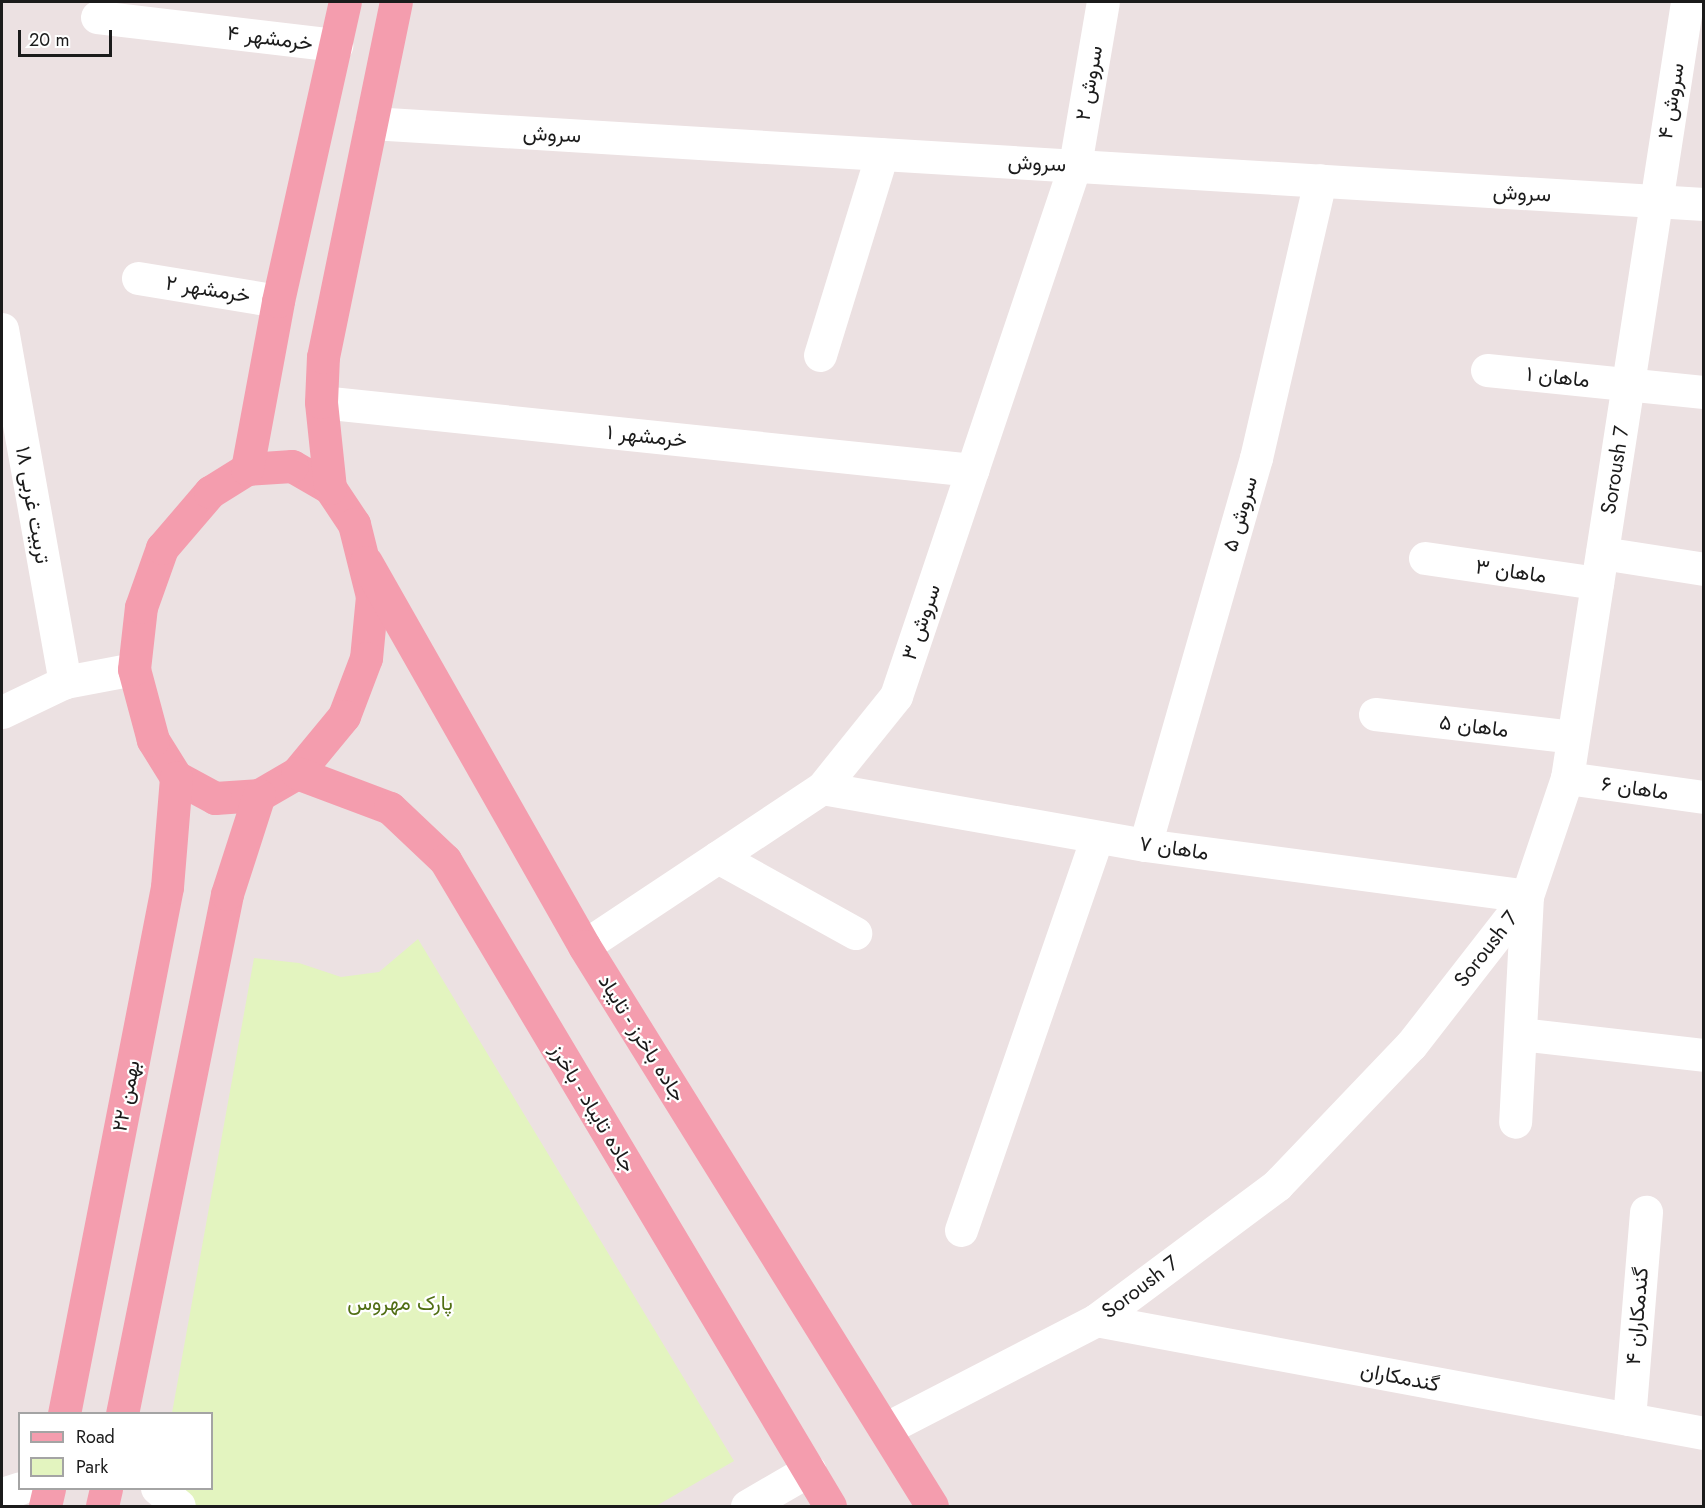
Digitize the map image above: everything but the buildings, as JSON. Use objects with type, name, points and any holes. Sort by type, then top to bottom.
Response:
[{"type":"main road","points":[[247,469],[278,301],[345,2]]},
{"type":"main road","points":[[330,488],[321,402],[323,357],[396,2]]},
{"type":"main road","points":[[292,466],[330,488],[354,524],[366,562],[372,596],[366,658],[344,716],[297,772],[259,795],[215,798],[176,777],[153,740],[134,669],[141,607],[162,548],[210,492],[247,469],[292,466]]},
{"type":"main road","name":"جاده باخرز - تایباد","points":[[366,562],[584,946],[887,1428],[932,1506]]},
{"type":"main road","name":"جاده تایباد - باخرز","points":[[297,772],[390,808],[445,860],[830,1506]]},
{"type":"main road","name":"۲۲ بهمن","points":[[64,1412],[167,887],[176,777]]},
{"type":"main road","points":[[122,1412],[227,894],[259,795]]},
{"type":"main road","points":[[45,1506],[49,1490]]},
{"type":"main road","points":[[102,1506],[106,1490]]},
{"type":"street","name":"سروش ۲","points":[[1075,165],[1103,2]]},
{"type":"street","name":"سروش ۴","points":[[1656,201],[1687,2]]},
{"type":"street","name":"خرمشهر ۴","points":[[97,17],[336,45]]},
{"type":"street","name":"سروش","points":[[371,123],[1704,204]]},
{"type":"street","points":[[820,355],[882,154]]},
{"type":"street","name":"سروش ۳","points":[[584,946],[822,788],[896,696],[1075,165]]},
{"type":"street","name":"سروش ۵","points":[[1145,845],[1256,458],[1320,180]]},
{"type":"street","name":"Soroush 7","points":[[887,1428],[1096,1320],[1278,1185],[1411,1045],[1527,896],[1567,778],[1656,201]]},
{"type":"street","name":"خرمشهر ۲","points":[[138,278],[278,301]]},
{"type":"street","name":"تربیت غربی ۱۸","points":[[2,329],[64,682]]},
{"type":"street","name":"ماهان ۱","points":[[1487,370],[1704,392]]},
{"type":"street","name":"خرمشهر ۱","points":[[321,402],[972,470]]},
{"type":"street","name":"ماهان ۳","points":[[1425,558],[1600,568],[1704,568]]},
{"type":"street","points":[[2,712],[64,682],[134,669]]},
{"type":"street","name":"ماهان ۵","points":[[1375,714],[1573,737]]},
{"type":"street","name":"ماهان ۶","points":[[1567,778],[1704,797]]},
{"type":"street","name":"ماهان ۷","points":[[822,788],[1145,845],[1527,896]]},
{"type":"street","points":[[961,1230],[1097,837]]},
{"type":"street","points":[[718,856],[855,933]]},
{"type":"street","points":[[1515,1122],[1527,896]]},
{"type":"street","points":[[1520,1034],[1704,1054]]},
{"type":"street","name":"گندمکاران ۴","points":[[1629,1419],[1646,1212]]},
{"type":"street","name":"گندمکاران","points":[[1096,1320],[1704,1433]]},
{"type":"street","points":[[747,1506],[809,1470]]},
{"type":"street","points":[[2,1494],[18,1489]]},
{"type":"street","points":[[159,1490],[179,1506]]},
{"type":"green space","name":"پارک مهروس","points":[[418,939],[734,1461],[656,1506],[156,1506],[159,1490],[213,1490],[213,1412],[172,1412],[254,958],[299,963],[341,977],[379,972]]}]
